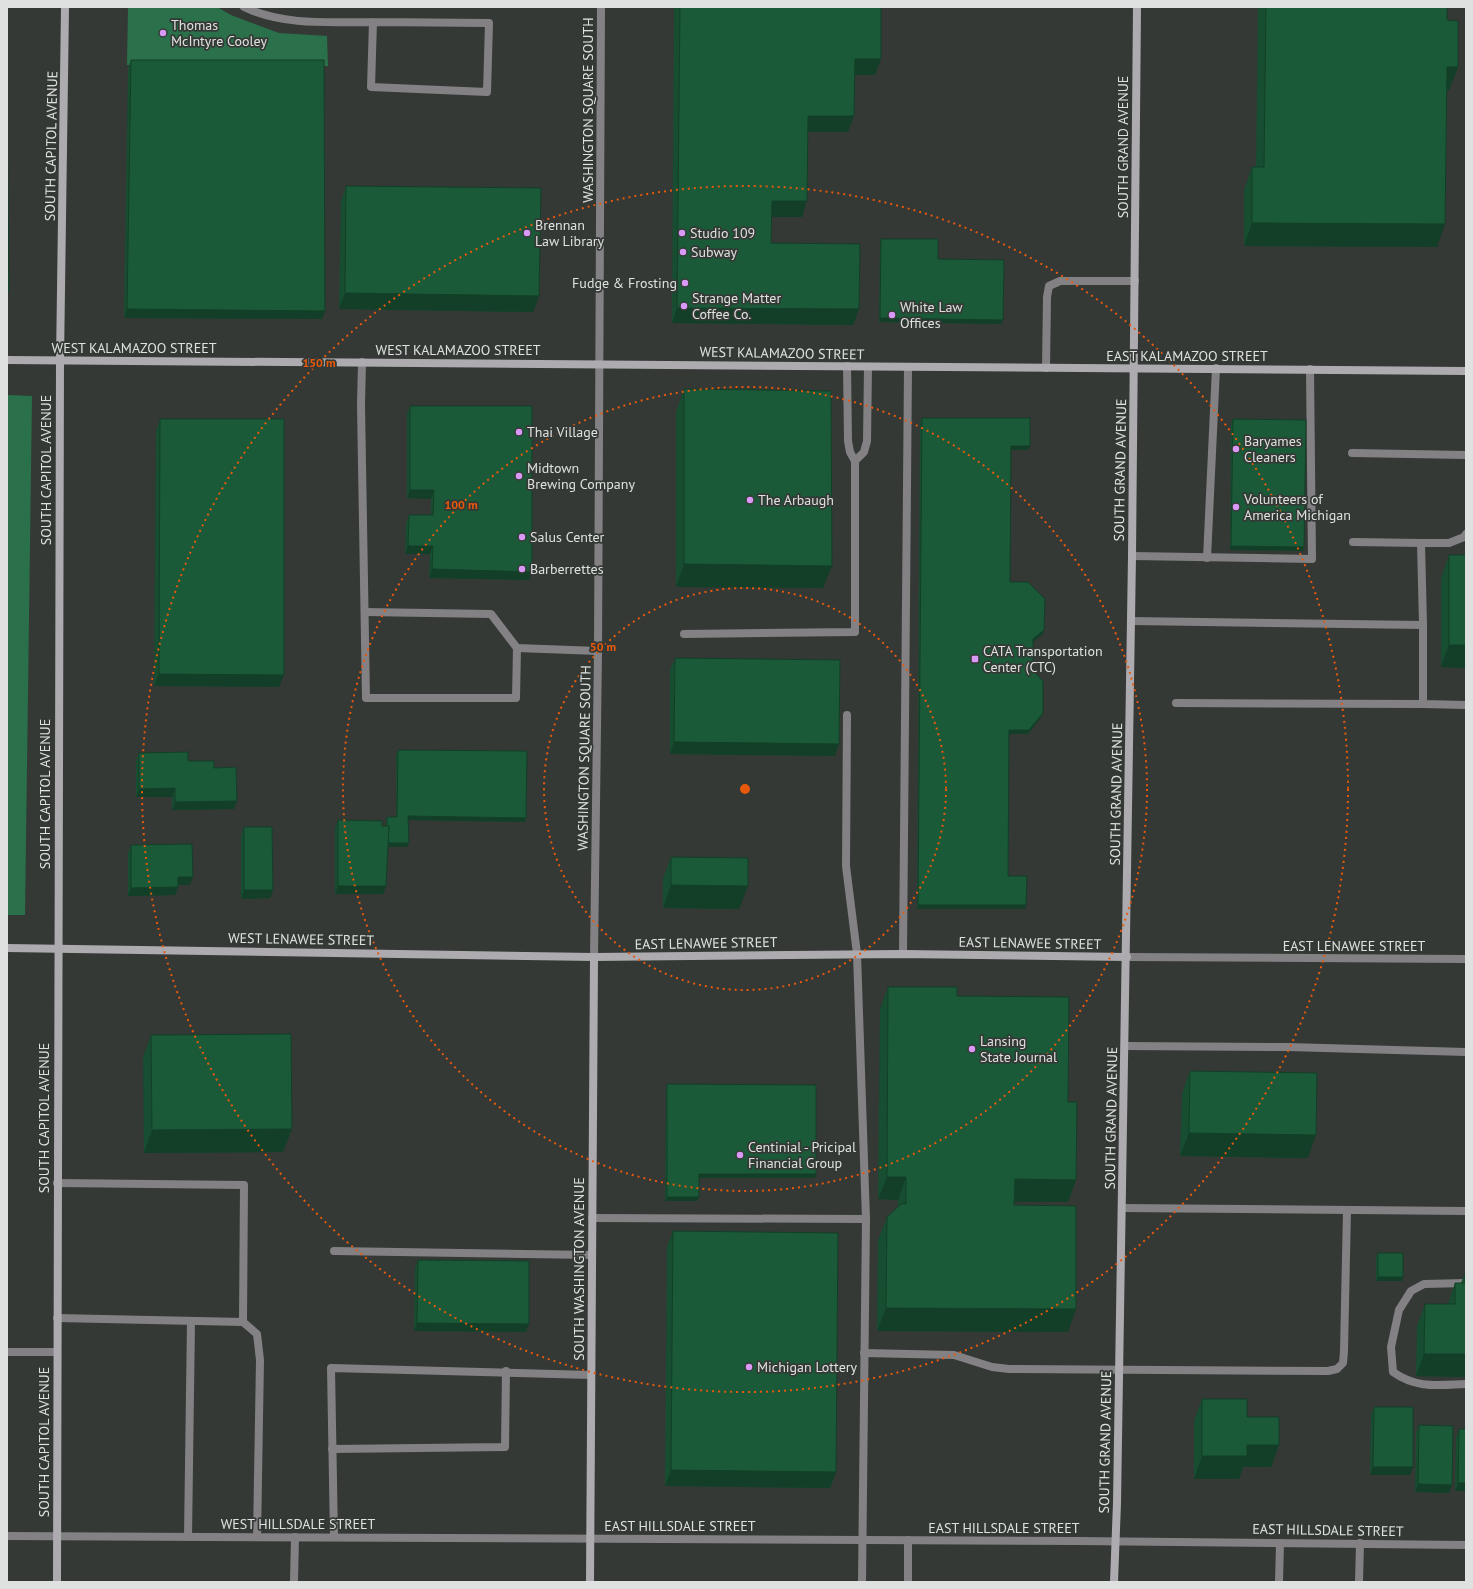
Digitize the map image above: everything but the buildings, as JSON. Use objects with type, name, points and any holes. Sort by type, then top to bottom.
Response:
[{"type":"street","name":"SOUTH CAPITOL AVENUE","points":[[57,1582],[57,948],[60,360],[65,102],[65,7]]},
{"type":"street","points":[[244,7],[269,16],[327,23],[373,22],[489,23],[487,92],[371,87],[373,22]]},
{"type":"street","name":"WASHINGTON SQUARE SOUTH","points":[[594,957],[598,651],[601,7]]},
{"type":"street","name":"SOUTH GRAND AVENUE","points":[[1114,1582],[1127,957],[1137,7]]},
{"type":"street","points":[[1046,368],[1047,297],[1049,286],[1060,281],[1135,281]]},
{"type":"street","name":"WEST KALAMAZOO STREET","points":[[7,360],[908,367]]},
{"type":"street","points":[[362,362],[361,405],[366,612],[366,698],[516,698],[517,648],[491,614],[366,612]]},
{"type":"street","points":[[684,634],[855,632],[855,461],[850,452],[848,441],[848,366]]},
{"type":"street","points":[[855,461],[864,452],[867,441],[868,367]]},
{"type":"street","points":[[903,954],[908,367]]},
{"type":"street","name":"EAST KALAMAZOO STREET","points":[[908,367],[1216,368],[1466,371]]},
{"type":"street","points":[[1207,558],[1216,368]]},
{"type":"street","points":[[1132,556],[1312,559],[1310,369]]},
{"type":"street","points":[[1352,453],[1466,455]]},
{"type":"street","points":[[1353,542],[1449,543],[1464,537],[1466,534]]},
{"type":"street","points":[[1422,543],[1423,704]]},
{"type":"street","points":[[1131,621],[1423,625]]},
{"type":"street","points":[[517,648],[598,651]]},
{"type":"street","points":[[1176,703],[1466,705]]},
{"type":"street","points":[[847,715],[846,866],[857,954],[866,1219],[862,1582]]},
{"type":"street","name":"WEST LENAWEE STREET","points":[[7,948],[594,957]]},
{"type":"street","name":"EAST LENAWEE STREET","points":[[594,957],[903,954],[1466,959]]},
{"type":"street","name":"SOUTH WASHINGTON AVENUE","points":[[590,1582],[594,957]]},
{"type":"street","points":[[1125,1046],[1288,1047],[1466,1052]]},
{"type":"street","points":[[57,1183],[244,1185],[243,1322]]},
{"type":"street","points":[[1122,1208],[1466,1211]]},
{"type":"street","points":[[864,1354],[954,1355],[992,1367],[1009,1369],[1328,1371],[1337,1369],[1343,1363],[1344,1351],[1347,1210]]},
{"type":"street","points":[[592,1218],[866,1219]]},
{"type":"street","points":[[334,1251],[592,1255]]},
{"type":"street","points":[[1466,1283],[1424,1284],[1411,1291],[1399,1310],[1391,1347],[1393,1372],[1405,1380],[1423,1385],[1466,1384]]},
{"type":"street","points":[[57,1318],[243,1322],[257,1334],[260,1360],[257,1537]]},
{"type":"street","points":[[188,1537],[191,1321]]},
{"type":"street","points":[[7,1352],[57,1352]]},
{"type":"street","points":[[334,1537],[330,1368],[506,1371],[591,1375]]},
{"type":"street","points":[[332,1449],[506,1447],[506,1371]]},
{"type":"street","name":"WEST HILLSDALE STREET","points":[[7,1536],[590,1538]]},
{"type":"street","points":[[294,1582],[295,1537]]},
{"type":"street","name":"EAST HILLSDALE STREET","points":[[590,1538],[1280,1542],[1466,1545]]},
{"type":"street","points":[[908,1540],[908,1582]]},
{"type":"street","points":[[1279,1582],[1280,1542]]},
{"type":"street","points":[[1359,1582],[1360,1543]]},
{"type":"green space","points":[[128,7],[217,7],[231,15],[279,33],[327,36],[328,66],[127,65]]},
{"type":"green space","points":[[7,395],[32,396],[25,915],[7,915]]},
{"type":"place","name":"Thomas McIntyre Cooley","points":[[163,33]]},
{"type":"place","name":"Brennan Law Library","points":[[527,233]]},
{"type":"place","name":"Studio 109","points":[[682,233]]},
{"type":"place","name":"Subway","points":[[683,252]]},
{"type":"place","name":"Fudge & Frosting","points":[[685,283]]},
{"type":"place","name":"Strange Matter Coffee Co.","points":[[684,306]]},
{"type":"place","name":"White Law Offices","points":[[892,315]]},
{"type":"place","name":"Thai Village","points":[[519,432]]},
{"type":"place","name":"Baryames Cleaners","points":[[1236,449]]},
{"type":"place","name":"Midtown Brewing Company","points":[[519,476]]},
{"type":"place","name":"The Arbaugh","points":[[750,500]]},
{"type":"place","name":"Volunteers of America Michigan","points":[[1236,507]]},
{"type":"place","name":"Salus Center","points":[[522,537]]},
{"type":"place","name":"Barberrettes","points":[[522,569]]},
{"type":"place","name":"CATA Transportation Center (CTC)","points":[[975,659]]},
{"type":"place","name":"Lansing State Journal","points":[[972,1049]]},
{"type":"place","name":"Centinial - Pricipal Financial Group","points":[[740,1155]]},
{"type":"place","name":"Michigan Lottery","points":[[749,1367]]}]
